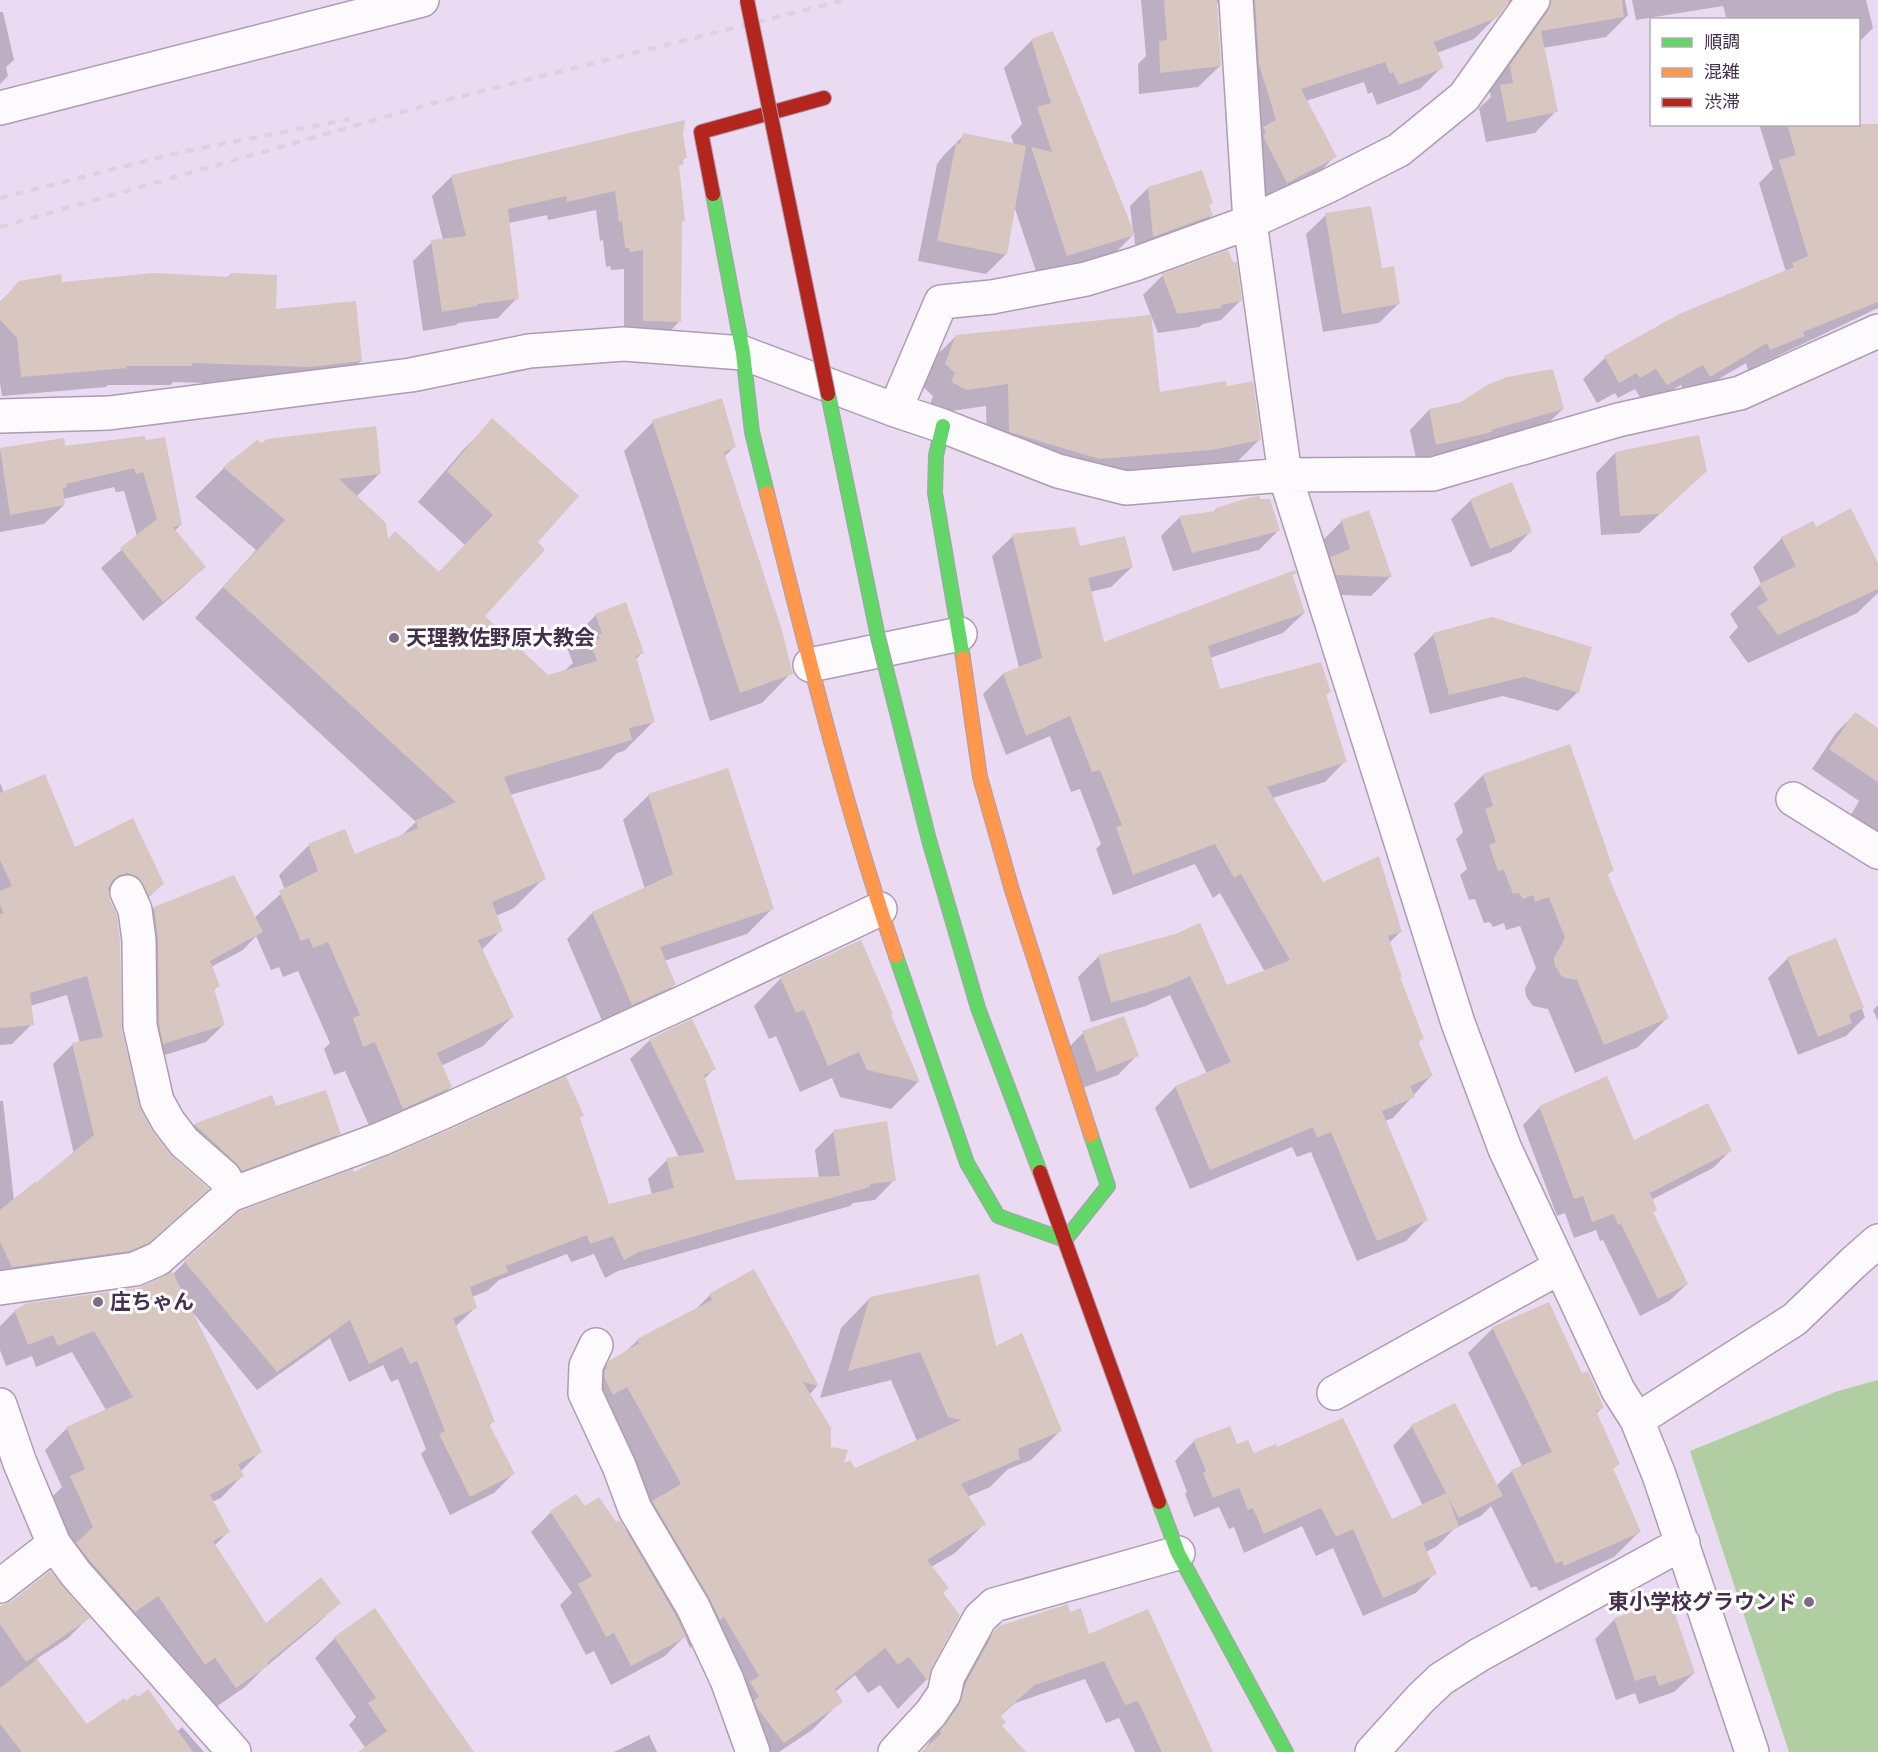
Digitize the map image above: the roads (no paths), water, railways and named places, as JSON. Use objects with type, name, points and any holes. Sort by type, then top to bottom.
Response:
[{"type":"street","points":[[0,108],[422,0]]},
{"type":"street","points":[[747,0],[878,637],[929,840],[978,1008],[1178,1553],[1286,1752]]},
{"type":"street","points":[[1236,0],[1250,222],[1284,475],[1458,1023],[1505,1149],[1618,1390],[1637,1420],[1683,1543],[1752,1752]]},
{"type":"street","points":[[895,410],[941,302],[992,297],[1086,279],[1135,264],[1250,222],[1399,150],[1464,97],[1533,0]]},
{"type":"street","points":[[824,99],[701,132],[743,353],[752,432],[810,665],[880,909],[967,1163],[998,1216],[1065,1240]]},
{"type":"street","points":[[0,416],[109,413],[411,375],[530,351],[624,344],[743,353],[1058,471],[1126,488],[1284,475],[1433,474],[1618,420],[1740,393],[1878,331]]},
{"type":"street","points":[[943,426],[936,455],[935,493],[960,634],[980,777],[1012,890],[1108,1186],[1065,1240]]},
{"type":"street","points":[[810,665],[960,634]]},
{"type":"street","points":[[1793,799],[1878,852]]},
{"type":"street","points":[[127,892],[135,910],[139,939],[140,1026],[157,1101],[168,1121],[184,1142],[224,1177],[234,1193]]},
{"type":"street","points":[[0,1288],[135,1269],[159,1259],[234,1193],[381,1139],[441,1113],[880,909]]},
{"type":"street","points":[[1637,1420],[1795,1320],[1878,1241]]},
{"type":"street","points":[[1334,1393],[1560,1267]]},
{"type":"street","points":[[596,1345],[586,1366],[585,1393],[619,1466],[635,1509],[693,1607],[727,1680],[753,1752]]},
{"type":"street","points":[[0,1405],[20,1463],[54,1544],[76,1574],[234,1752]]},
{"type":"street","points":[[1372,1752],[1420,1699],[1451,1673],[1479,1655],[1683,1543]]},
{"type":"street","points":[[0,1586],[54,1544]]},
{"type":"street","points":[[895,1752],[931,1713],[944,1694],[948,1676],[980,1618],[994,1605],[1178,1553]]},
{"type":"railway","points":[[0,227],[438,102],[845,0]]},
{"type":"railway","points":[[0,198],[181,152],[350,119]]},
{"type":"place","name":"天理教佐野原大教会","points":[[394,638]]},
{"type":"place","name":"庄ちゃん","points":[[98,1302]]},
{"type":"place","name":"東小学校グラウンド","points":[[1809,1602]]}]
